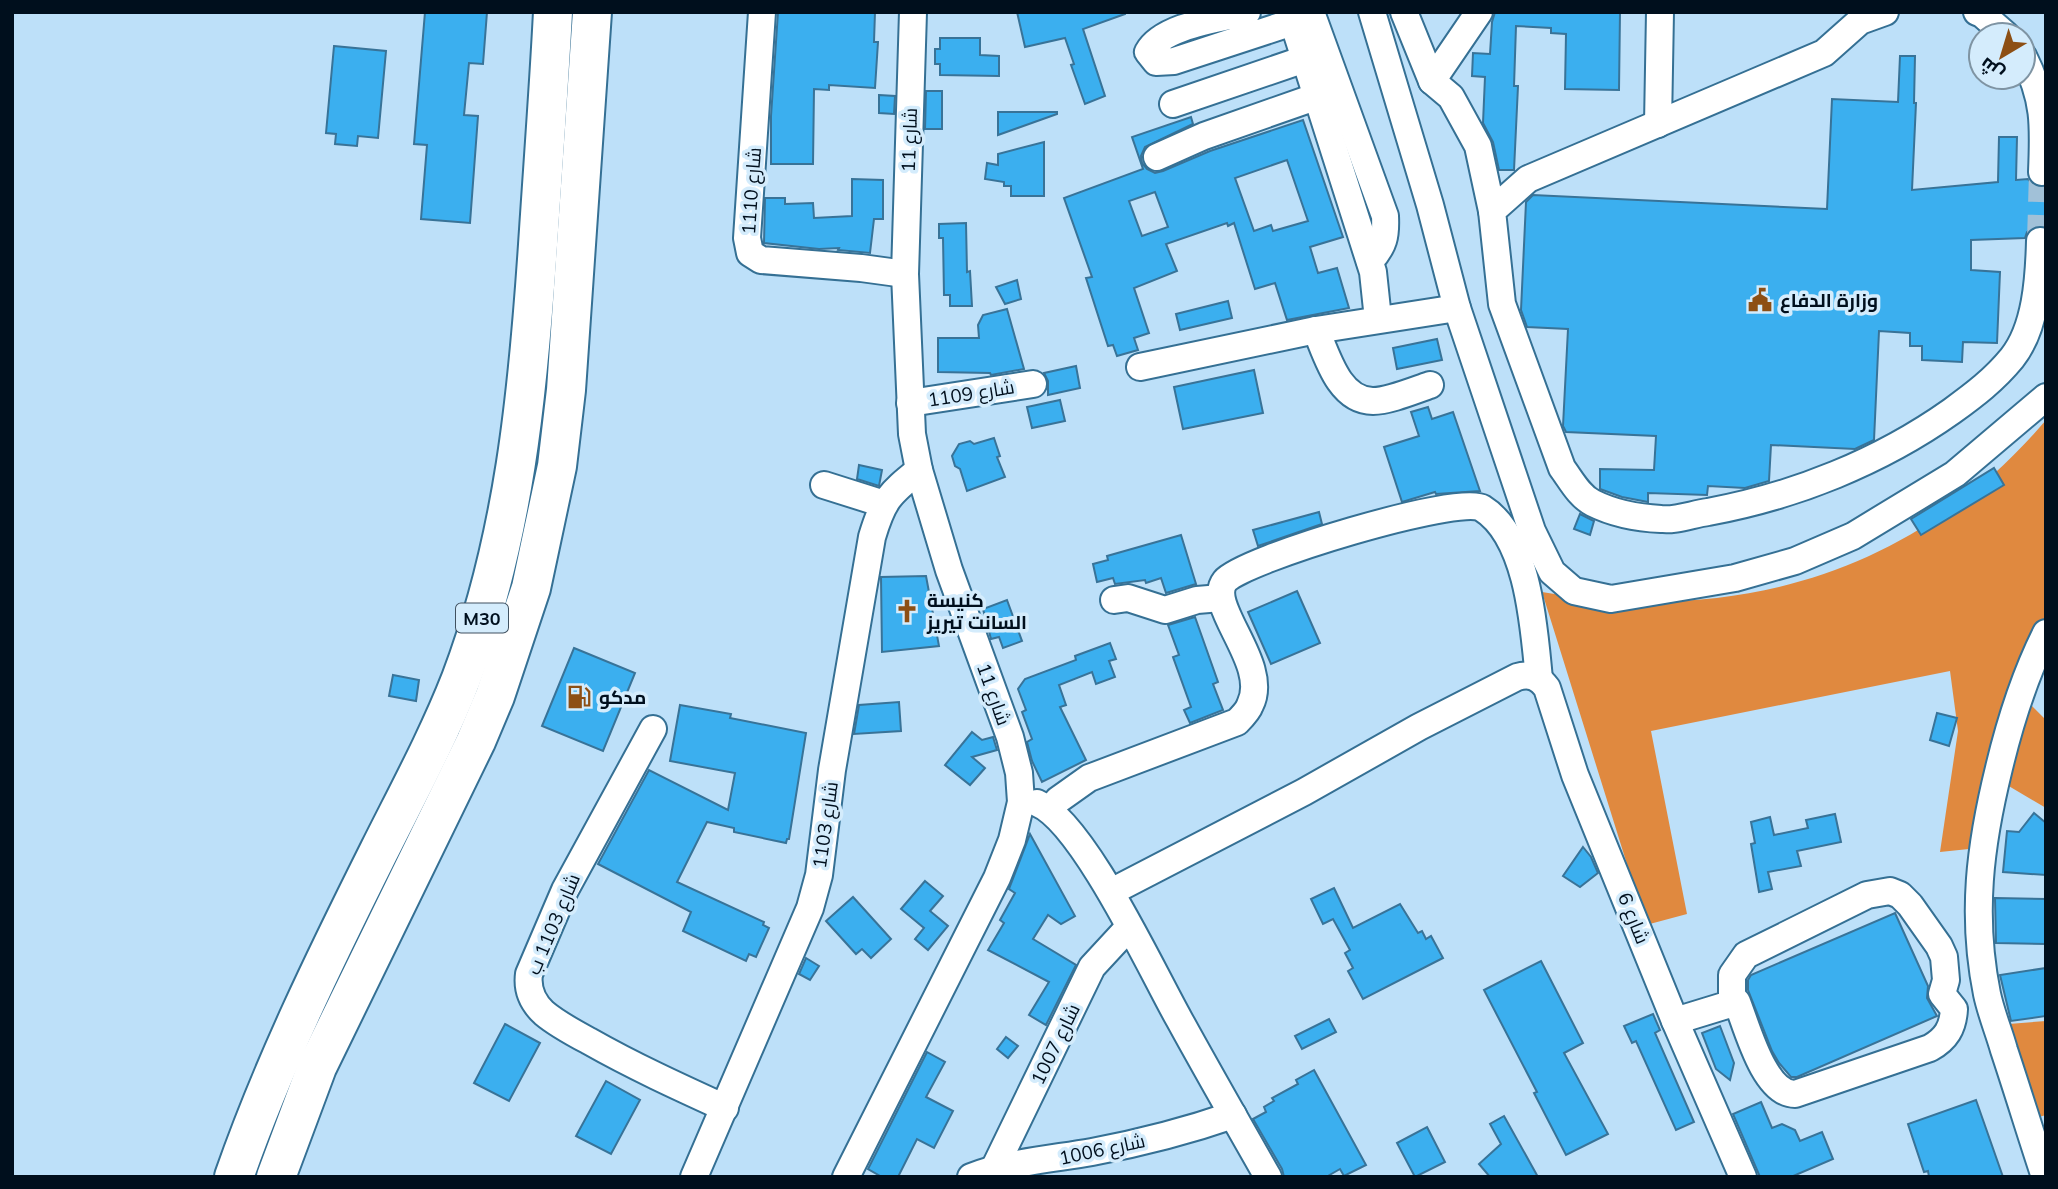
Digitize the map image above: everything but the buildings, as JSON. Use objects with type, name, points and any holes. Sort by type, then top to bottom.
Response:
[{"type":"highway","name":"M30","points":[[234,1177],[254,1119],[287,1044],[460,681],[485,608],[513,484],[528,384],[553,12]]},
{"type":"highway","name":"M30","points":[[276,1177],[317,1067],[476,741],[495,695],[531,587],[557,466],[566,390],[592,12]]},
{"type":"street","name":"شارع 1110","points":[[762,12],[747,239],[750,253],[761,260],[905,274]]},
{"type":"street","name":"شارع 11","points":[[846,1177],[998,878],[1012,840],[1021,802],[1019,774],[1010,737],[950,570],[919,470],[912,434],[905,274],[913,12]]},
{"type":"street","points":[[1247,12],[1176,30],[1152,45],[1148,52],[1156,62],[1174,61],[1298,15]]},
{"type":"street","points":[[1372,12],[1430,205],[1457,308],[1532,531],[1552,572],[1574,591],[1611,599],[1735,578],[1795,561],[1853,536],[1955,474],[2046,397]]},
{"type":"street","points":[[1404,12],[1436,80],[1478,146],[1492,211],[1502,304],[1562,468],[1576,489],[1591,502],[1617,511],[1663,520],[1739,506],[1828,479],[1921,433],[1988,385],[2014,356],[2030,321],[2039,281],[2040,241]]},
{"type":"street","points":[[1436,80],[1479,12]]},
{"type":"street","points":[[1658,124],[1660,12]]},
{"type":"street","points":[[1492,211],[1528,179],[1824,52],[1860,21],[1885,12]]},
{"type":"street","points":[[1298,15],[1305,59],[1318,96],[1348,148]]},
{"type":"street","points":[[1298,15],[1348,148],[1370,261],[1378,319]]},
{"type":"street","points":[[1173,104],[1305,59]]},
{"type":"street","points":[[1392,76],[1436,80]]},
{"type":"street","points":[[2037,90],[2044,119],[2042,172]]},
{"type":"street","points":[[1157,157],[1204,136],[1318,96]]},
{"type":"street","points":[[1140,367],[1316,330],[1457,308]]},
{"type":"street","points":[[1316,330],[1338,380],[1358,400],[1376,402],[1430,385]]},
{"type":"street","name":"شارع 1109","points":[[909,403],[1033,384]]},
{"type":"street","name":"شارع 1103","points":[[694,1177],[810,908],[819,875],[832,770],[870,551],[884,504],[897,488],[919,470]]},
{"type":"street","points":[[824,485],[884,504]]},
{"type":"street","name":"شارع 6","points":[[1221,598],[1225,582],[1234,573],[1292,550],[1370,525],[1446,508],[1480,507],[1506,533],[1516,555],[1532,615],[1528,678],[1547,688],[1575,775],[1675,1021],[1743,1177]]},
{"type":"street","points":[[1050,810],[1058,800],[1088,778],[1237,722],[1250,706],[1255,689],[1249,659],[1221,598],[1197,600],[1165,610],[1128,598],[1114,600]]},
{"type":"street","points":[[2045,1177],[1988,996],[1978,913],[1979,864],[2004,745],[2037,651],[2046,633]]},
{"type":"street","points":[[1111,892],[1293,798],[1419,727],[1528,678]]},
{"type":"street","name":"شارع 1103 ب","points":[[653,729],[565,890],[529,974],[529,988],[531,997],[543,1012],[569,1030],[613,1055],[725,1108]]},
{"type":"street","points":[[1021,802],[1036,802],[1050,810],[1074,837],[1111,892],[1268,1177]]},
{"type":"street","points":[[1882,890],[1900,895],[1939,946],[1947,969],[1942,994],[1954,1010],[1949,1032],[1930,1048],[1817,1087],[1787,1094],[1778,1088],[1762,1066],[1737,1002],[1732,996],[1732,975],[1746,955],[1882,890]]},
{"type":"street","name":"شارع 1007","points":[[983,1173],[1092,967],[1129,927]]},
{"type":"street","points":[[1675,1021],[1737,1002]]},
{"type":"street","name":"شارع 1006","points":[[983,1173],[1129,1144],[1233,1115]]},
{"type":"shaded area","points":[[2046,420],[2046,655],[2026,700],[2046,720],[2046,808],[2007,785],[1988,847],[1940,852],[1958,731],[1950,671],[1651,731],[1687,914],[1646,925],[1542,592],[1614,600],[1685,601],[1753,592],[1818,576],[1881,550],[1940,516],[1995,473]]},
{"type":"shaded area","points":[[2046,1021],[2046,1115],[2014,1124],[1996,1025]]},
{"type":"tunnel","points":[[2040,241],[2042,172]]},
{"type":"place","name":"وزارة الدفاع","points":[[1760,300]]},
{"type":"place","name":"كنيسة السانت تيريز","points":[[907,611]]},
{"type":"place","name":"مدكو","points":[[579,697]]}]
